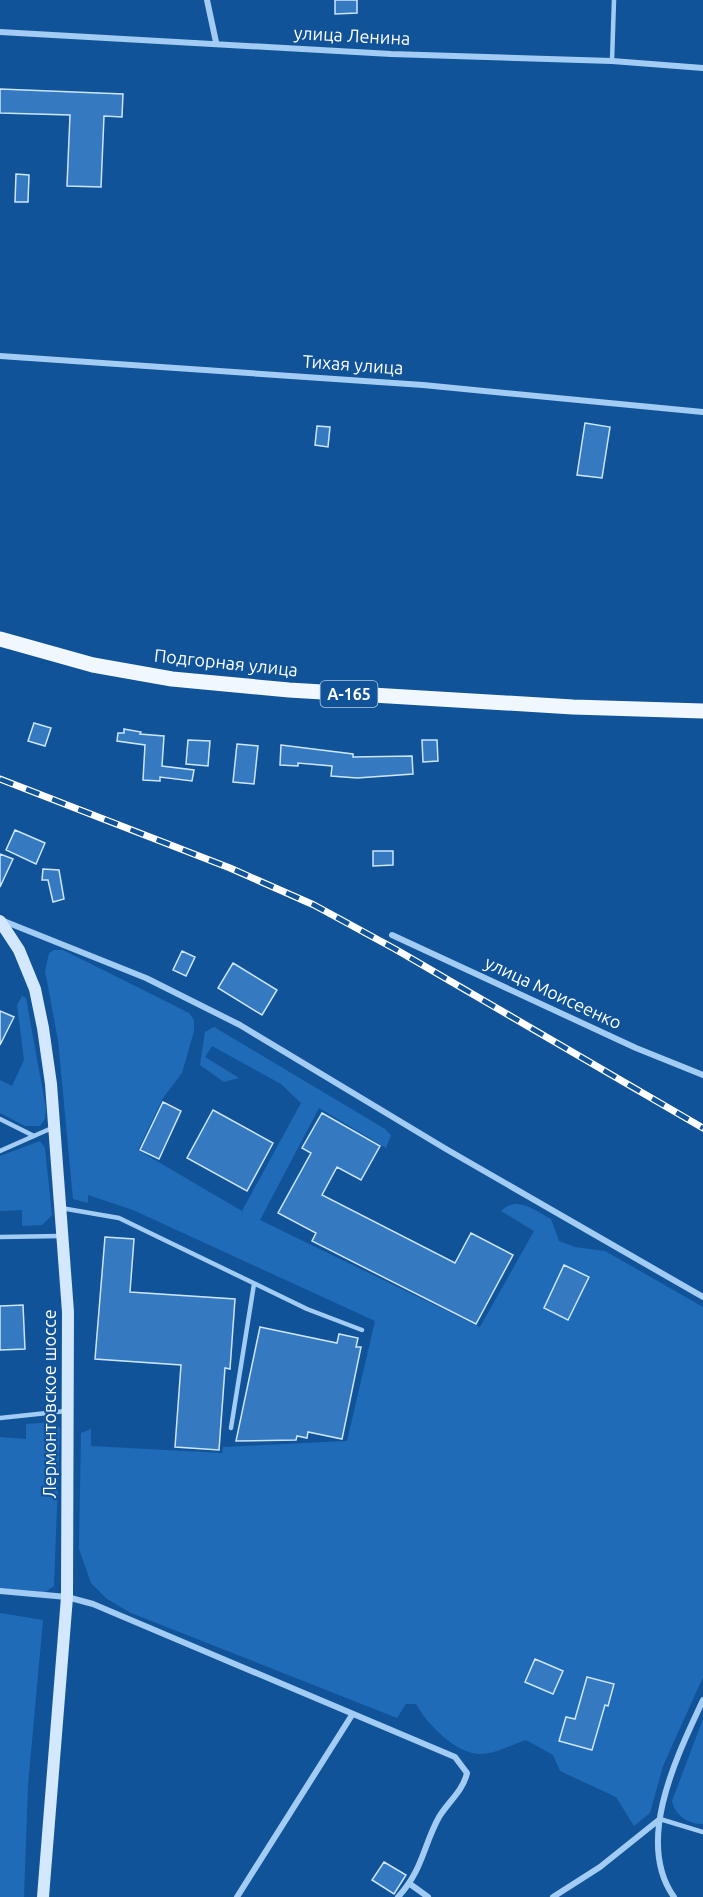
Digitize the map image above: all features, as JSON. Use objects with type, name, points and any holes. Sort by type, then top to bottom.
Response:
[{"type":"main road","name":"Подгорная улица","points":[[0,639],[93,665],[183,680],[288,690],[573,707],[703,711]]},
{"type":"street","points":[[207,0],[216,42]]},
{"type":"street","name":"улица Ленина","points":[[0,32],[216,42],[391,54],[612,61],[703,68]]},
{"type":"street","points":[[0,350],[0,358]]},
{"type":"street","name":"Тихая улица","points":[[0,358],[423,385],[703,412]]},
{"type":"street","points":[[0,920],[146,978],[240,1024],[467,1161],[703,1297]]},
{"type":"street","name":"Лермонтовское шоссе","points":[[0,920],[19,950],[35,989],[51,1084],[68,1312],[67,1597],[43,1897]]},
{"type":"street","name":"улица Моисеенко","points":[[392,935],[636,1048],[703,1075]]},
{"type":"street","points":[[0,1592],[67,1597],[93,1604],[184,1640],[352,1715],[455,1756],[467,1773],[465,1782],[439,1818],[410,1884],[398,1897]]},
{"type":"street","points":[[674,1897],[668,1889],[658,1859],[660,1819],[679,1752],[703,1700]]},
{"type":"street","points":[[237,1897],[352,1715]]},
{"type":"street","points":[[553,1897],[600,1867],[660,1819]]},
{"type":"street","points":[[410,1884],[428,1897]]},
{"type":"lane","points":[[612,61],[614,0]]},
{"type":"lane","points":[[0,1119],[34,1136]]},
{"type":"lane","points":[[0,1151],[55,1127]]},
{"type":"lane","points":[[61,1208],[119,1218],[307,1310],[362,1330]]},
{"type":"lane","points":[[0,1237],[64,1236]]},
{"type":"lane","points":[[231,1428],[254,1284]]},
{"type":"lane","points":[[0,1418],[69,1411]]},
{"type":"lane","points":[[660,1819],[703,1832]]},
{"type":"shaded area","points":[[54,950],[63,950],[189,1013],[194,1020],[194,1031],[182,1073],[163,1098],[138,1150],[242,1211],[301,1103],[281,1084],[212,1046],[205,1057],[239,1078],[224,1082],[200,1065],[205,1032],[214,1027],[385,1129],[391,1135],[386,1148],[319,1108],[260,1220],[480,1327],[534,1231],[501,1211],[507,1206],[519,1204],[532,1208],[551,1219],[559,1241],[575,1247],[605,1251],[703,1307],[703,1677],[663,1766],[650,1813],[634,1826],[616,1797],[560,1771],[553,1755],[526,1740],[492,1752],[472,1753],[444,1737],[428,1721],[416,1704],[406,1704],[397,1718],[131,1613],[107,1599],[91,1583],[79,1549],[81,1433],[91,1429],[91,1446],[222,1453],[223,1447],[347,1441],[375,1321],[133,1210],[88,1195],[88,1203],[73,1199],[58,1040],[45,971],[49,953]]},
{"type":"shaded area","points":[[22,996],[26,998],[46,1109],[45,1119],[40,1126],[25,1126],[0,1113],[0,1080],[12,1086],[24,1060],[17,1005]]},
{"type":"shaded area","points":[[40,1141],[45,1148],[52,1215],[42,1225],[22,1226],[22,1210],[0,1211],[0,1156]]},
{"type":"shaded area","points":[[54,1422],[60,1428],[54,1586],[43,1594],[0,1589],[0,1437],[26,1439],[26,1424]]},
{"type":"shaded area","points":[[0,1613],[43,1620],[28,1785],[24,1897],[0,1897]]},
{"type":"shaded area","points":[[703,1719],[703,1824],[693,1823],[683,1818],[676,1811],[672,1801]]},
{"type":"building","points":[[335,0],[357,0],[357,13],[335,14]]},
{"type":"building","points":[[0,89],[123,94],[122,117],[104,116],[101,187],[67,186],[70,115],[0,113]]},
{"type":"building","points":[[16,174],[29,175],[28,202],[15,202]]},
{"type":"building","points":[[585,423],[610,427],[602,478],[577,475]]},
{"type":"building","points":[[317,426],[330,427],[328,447],[315,445]]},
{"type":"building","points":[[34,723],[51,728],[45,746],[28,741]]},
{"type":"building","points":[[124,729],[141,732],[140,734],[164,736],[162,766],[194,770],[192,781],[160,777],[160,781],[143,780],[145,745],[117,741],[118,733],[124,733]]},
{"type":"building","points":[[188,740],[210,741],[208,766],[186,764]]},
{"type":"building","points":[[422,740],[437,740],[438,761],[423,762]]},
{"type":"building","points":[[237,744],[258,746],[254,784],[233,782]]},
{"type":"building","points":[[281,745],[353,754],[353,757],[412,756],[413,774],[357,778],[331,776],[332,766],[298,763],[298,766],[280,765]]},
{"type":"building","points":[[15,830],[45,843],[36,864],[6,850]]},
{"type":"building","points":[[373,851],[393,851],[393,865],[373,866]]},
{"type":"building","points":[[0,854],[13,859],[0,887]]},
{"type":"building","points":[[43,869],[59,870],[64,899],[53,902],[48,880],[42,880]]},
{"type":"building","points":[[182,951],[195,957],[186,976],[173,970]]},
{"type":"building","points":[[233,963],[277,990],[262,1015],[218,988]]},
{"type":"building","points":[[0,1011],[14,1017],[0,1045]]},
{"type":"building","points":[[163,1102],[181,1111],[159,1159],[140,1150]]},
{"type":"building","points":[[213,1110],[273,1143],[247,1191],[187,1158]]},
{"type":"building","points":[[322,1113],[380,1146],[361,1180],[337,1167],[322,1195],[455,1263],[471,1233],[513,1255],[476,1324],[312,1241],[316,1233],[278,1213],[311,1153],[302,1148]]},
{"type":"building","points":[[105,1237],[134,1239],[130,1292],[235,1299],[230,1369],[225,1368],[219,1450],[175,1447],[181,1365],[95,1359]]},
{"type":"building","points":[[564,1265],[589,1277],[568,1320],[544,1308]]},
{"type":"building","points":[[23,1305],[25,1349],[0,1350],[0,1306]]},
{"type":"building","points":[[260,1327],[337,1343],[339,1334],[358,1338],[356,1347],[361,1347],[342,1439],[308,1432],[307,1438],[297,1436],[296,1440],[236,1441]]},
{"type":"building","points":[[535,1659],[563,1671],[553,1694],[525,1682]]},
{"type":"building","points":[[587,1677],[614,1684],[608,1706],[605,1705],[592,1750],[559,1741],[566,1717],[575,1719]]},
{"type":"building","points":[[384,1862],[406,1875],[394,1894],[372,1880]]},
{"type":"railway","points":[[0,779],[230,868],[314,905],[395,949],[703,1128]]}]
